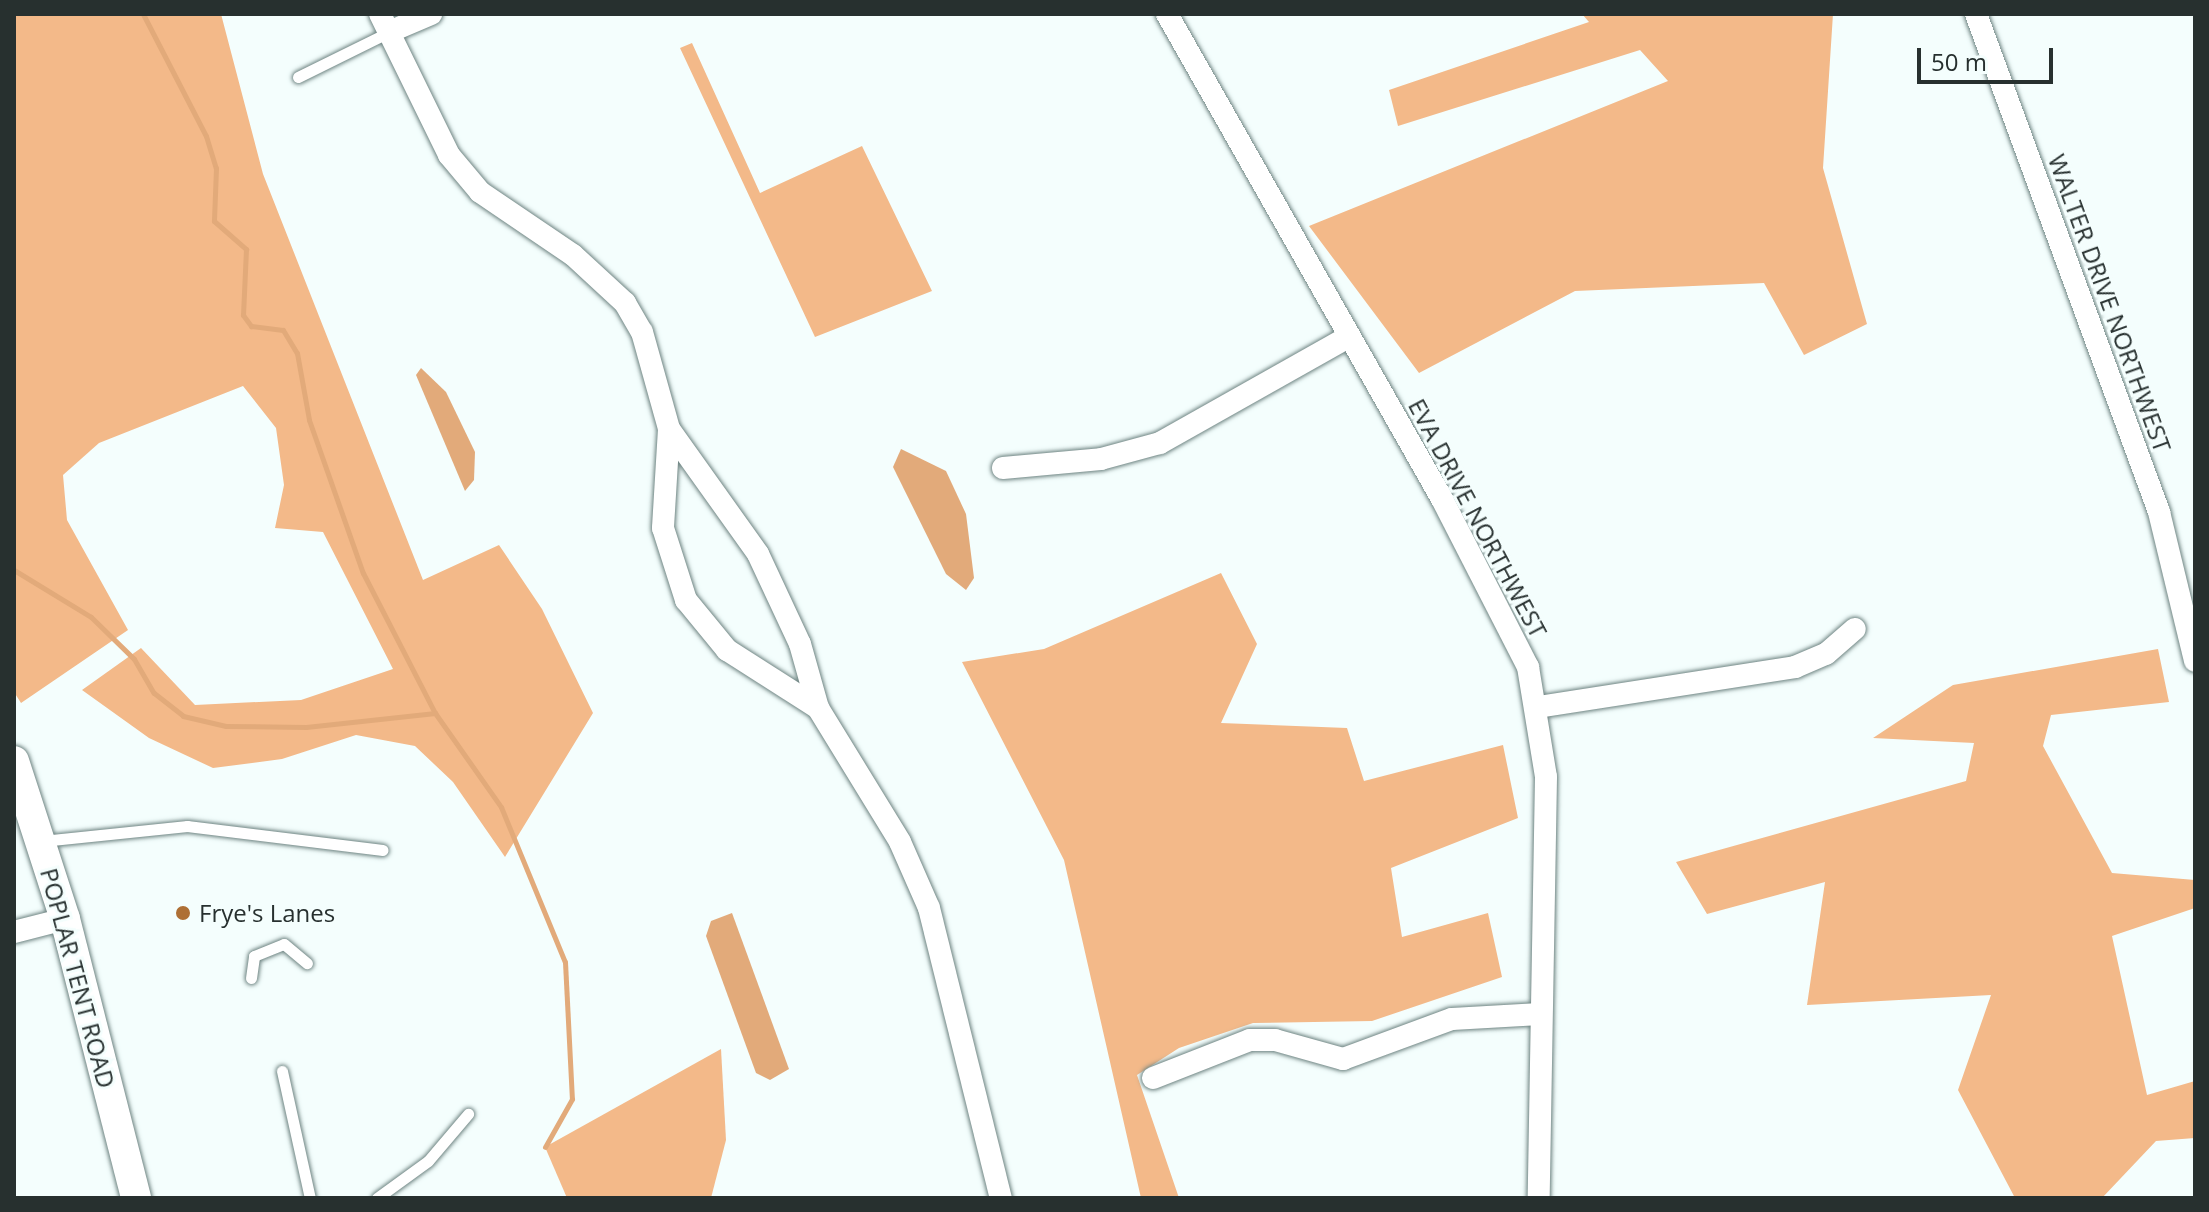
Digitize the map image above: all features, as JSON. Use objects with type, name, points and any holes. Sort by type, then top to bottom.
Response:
[{"type":"main road","name":"POPLAR TENT ROAD","points":[[14,761],[65,919],[136,1198]]},
{"type":"street","points":[[431,14],[385,23],[449,155],[480,192],[573,255],[625,303],[642,332],[669,429],[663,528],[686,600],[727,650],[818,708]]},
{"type":"street","name":"EVA DRIVE NORTHWEST","points":[[1167,14],[1510,623],[1538,707],[1546,777],[1539,1198]]},
{"type":"street","name":"WALTER DRIVE NORTHWEST","points":[[1976,14],[2159,512],[2195,661]]},
{"type":"street","points":[[1003,468],[1101,459],[1160,443],[1348,337]]},
{"type":"street","points":[[669,429],[758,554],[800,644],[818,708],[900,842],[929,908],[1001,1198]]},
{"type":"street","points":[[1538,707],[1795,667],[1826,654],[1855,629]]},
{"type":"street","points":[[14,932],[65,919]]},
{"type":"street","points":[[1153,1078],[1250,1040],[1343,1059],[1452,1019],[1540,1014]]},
{"type":"lane","points":[[298,77],[385,23]]},
{"type":"lane","points":[[41,841],[187,826],[383,850]]},
{"type":"lane","points":[[251,978],[262,949],[284,944],[307,963]]},
{"type":"lane","points":[[282,1071],[310,1198]]},
{"type":"lane","points":[[377,1198],[428,1161],[468,1114]]},
{"type":"shaded area","points":[[14,14],[221,14],[263,174],[423,580],[499,545],[542,609],[593,713],[505,857],[453,782],[415,746],[356,735],[282,759],[213,768],[149,738],[82,690],[141,648],[195,705],[301,700],[393,669],[323,532],[275,528],[284,485],[276,428],[243,386],[99,443],[63,475],[67,520],[128,630],[21,703],[14,692]]},
{"type":"shaded area","points":[[1582,14],[1833,14],[1823,168],[1867,324],[1804,355],[1764,283],[1575,291],[1419,373],[1309,226],[1668,81],[1640,50],[1398,126],[1389,90],[1589,22]]},
{"type":"shaded area","points":[[692,43],[760,193],[862,146],[932,291],[815,337],[680,48]]},
{"type":"shaded area","points":[[421,368],[446,392],[475,452],[474,480],[465,491],[416,375]]},
{"type":"shaded area","points":[[901,449],[946,471],[966,514],[974,578],[966,590],[946,574],[893,467]]},
{"type":"shaded area","points":[[1221,573],[1257,644],[1221,723],[1347,728],[1364,781],[1503,745],[1518,818],[1391,868],[1402,937],[1488,913],[1502,977],[1372,1021],[1253,1023],[1179,1048],[1137,1075],[1179,1198],[1141,1198],[1064,860],[962,662],[1044,649]]},
{"type":"shaded area","points":[[2158,649],[2169,702],[2051,715],[2043,746],[2112,873],[2195,880],[2195,908],[2112,936],[2147,1095],[2195,1081],[2195,1138],[2156,1141],[2102,1198],[2015,1198],[1958,1090],[1991,995],[1807,1005],[1825,882],[1707,914],[1676,862],[1966,781],[1974,743],[1873,738],[1953,685]]},
{"type":"shaded area","points":[[732,913],[789,1069],[770,1080],[756,1073],[706,936],[711,921]]},
{"type":"shaded area","points":[[721,1049],[726,1140],[711,1198],[567,1198],[545,1147]]},
{"type":"waterway","points":[[143,14],[206,136],[216,168],[214,221],[246,249],[243,315],[251,326],[283,330],[297,353],[309,420],[363,573],[435,713],[501,807],[565,962],[572,1099],[545,1147]]},
{"type":"waterway","points":[[14,570],[91,617],[134,659],[154,693],[183,716],[226,726],[306,727],[435,713]]},
{"type":"place","name":"Frye's Lanes","points":[[183,913]]}]
